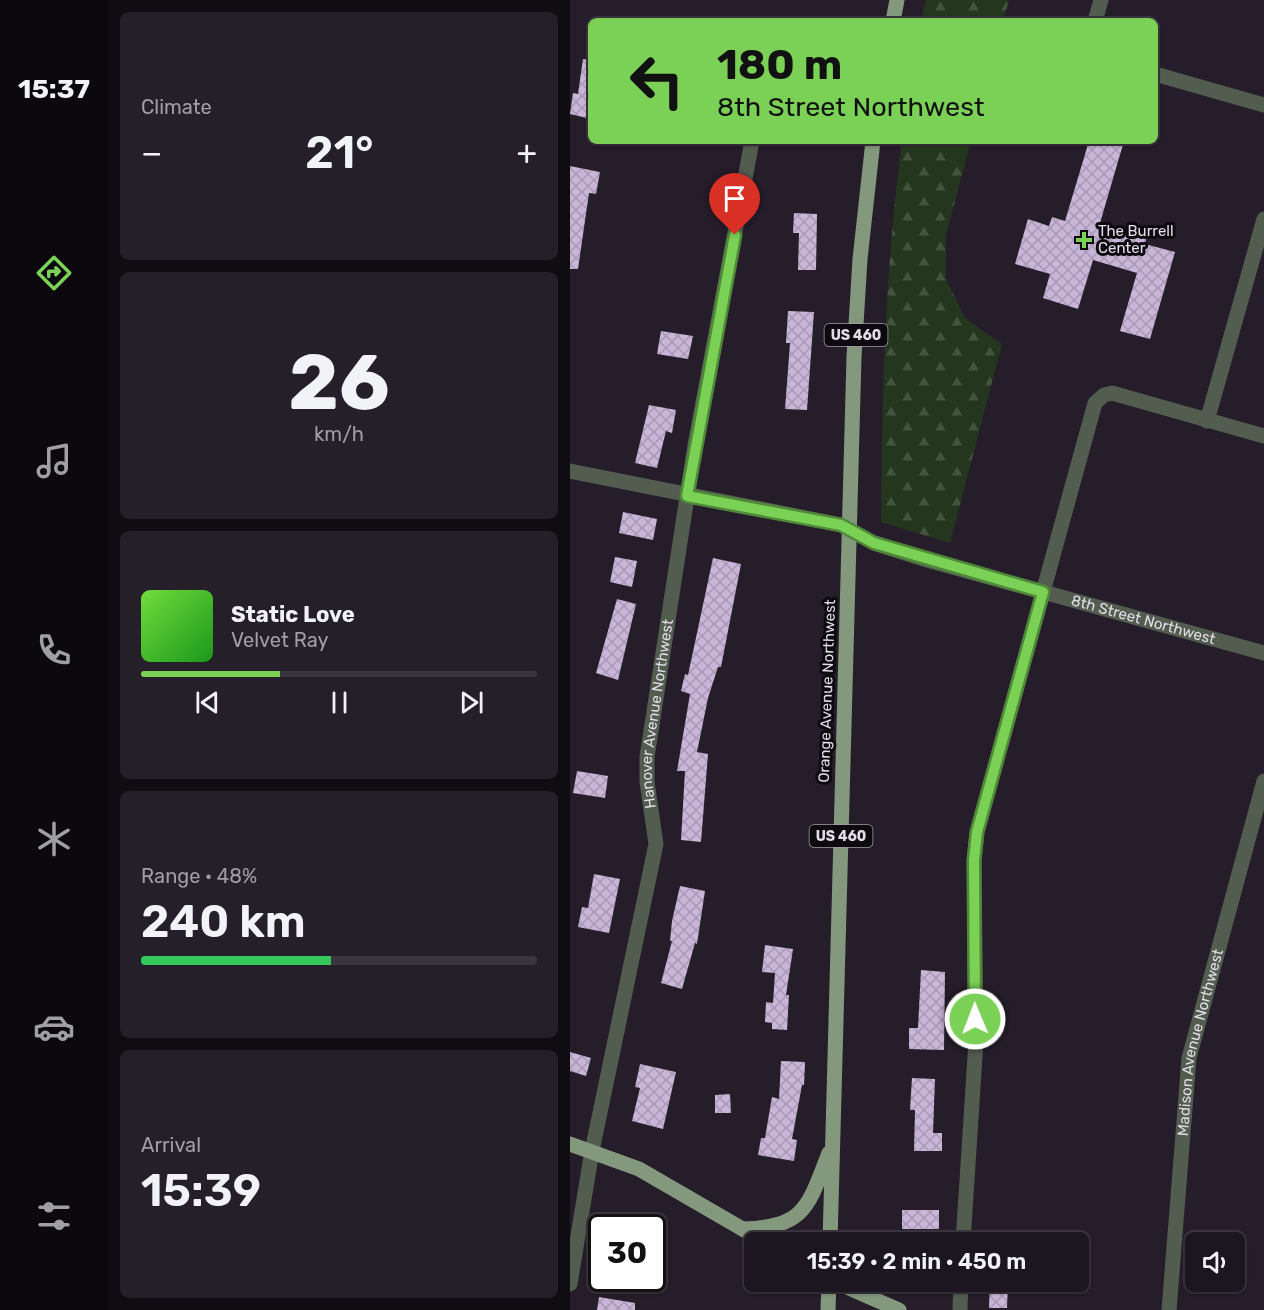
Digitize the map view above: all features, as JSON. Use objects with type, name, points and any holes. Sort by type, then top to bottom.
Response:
[{"type":"main road","points":[[893,18],[897,0]]},
{"type":"main road","name":"Orange Avenue Northwest","points":[[830,1232],[860,259],[873,144]]},
{"type":"main road","points":[[743,1229],[768,1228],[786,1224],[802,1210],[815,1188],[833,1142]]},
{"type":"main road","points":[[570,1144],[639,1169],[748,1232]]},
{"type":"main road","points":[[828,1310],[829,1292]]},
{"type":"main road","points":[[858,1292],[899,1310]]},
{"type":"street","points":[[1096,18],[1101,0]]},
{"type":"street","points":[[1158,75],[1264,105]]},
{"type":"street","name":"Hanover Avenue Northwest","points":[[570,1284],[592,1151],[656,844],[647,782],[647,757],[687,496],[751,144]]},
{"type":"street","points":[[1207,421],[1264,219]]},
{"type":"street","points":[[964,1232],[976,1041],[974,860],[977,832],[1095,404],[1104,395],[1112,393],[1264,436]]},
{"type":"street","name":"8th Street Northwest","points":[[570,471],[841,525],[874,543],[1264,653]]},
{"type":"street","name":"Madison Avenue Northwest","points":[[1169,1310],[1182,1110],[1189,1058],[1264,781]]},
{"type":"street","points":[[960,1310],[961,1292]]},
{"type":"green space","points":[[926,0],[1009,0],[1004,18],[922,18]]},
{"type":"green space","points":[[902,144],[970,144],[946,235],[946,279],[965,318],[1002,344],[950,543],[881,522],[886,331],[896,189]]},
{"type":"building","points":[[583,59],[588,60],[588,118],[570,114],[573,93],[578,94]]},
{"type":"building","name":"The Burrell Center","points":[[1088,144],[1123,144],[1100,223],[1147,236],[1145,244],[1175,252],[1150,339],[1120,331],[1137,273],[1093,260],[1078,309],[1043,298],[1050,274],[1015,264],[1028,219],[1049,226],[1052,217],[1065,221]]},
{"type":"building","points":[[570,166],[600,172],[596,194],[589,193],[578,269],[570,269]]},
{"type":"building","points":[[794,213],[817,214],[816,270],[798,270],[799,233],[793,233]]},
{"type":"building","points":[[788,311],[814,312],[807,410],[785,409],[790,343],[786,343]]},
{"type":"building","points":[[661,331],[693,336],[688,359],[657,354]]},
{"type":"building","points":[[649,405],[676,410],[672,433],[666,431],[657,468],[635,463]]},
{"type":"building","points":[[623,512],[657,519],[653,540],[619,533]]},
{"type":"building","points":[[615,557],[637,561],[632,587],[610,582]]},
{"type":"building","points":[[713,558],[741,564],[721,667],[718,667],[708,698],[697,752],[708,754],[701,842],[681,840],[685,771],[677,771],[690,694],[681,691],[685,674],[688,675]]},
{"type":"building","points":[[617,599],[636,604],[618,680],[596,673]]},
{"type":"building","points":[[577,771],[608,776],[605,798],[573,793]]},
{"type":"building","points":[[594,874],[620,879],[609,933],[578,927],[582,907],[588,908]]},
{"type":"building","points":[[680,886],[705,891],[697,944],[695,943],[682,989],[661,983],[672,941],[670,941],[672,921]]},
{"type":"building","points":[[765,945],[793,949],[786,995],[789,995],[787,1030],[772,1029],[772,1023],[765,1022],[766,1002],[773,1003],[775,973],[762,972]]},
{"type":"building","points":[[921,970],[945,972],[944,1050],[909,1049],[909,1028],[918,1028]]},
{"type":"building","points":[[570,1052],[591,1058],[586,1076],[570,1071]]},
{"type":"building","points":[[781,1061],[805,1062],[804,1085],[802,1085],[792,1139],[797,1140],[794,1161],[758,1155],[761,1138],[765,1138],[772,1097],[779,1099]]},
{"type":"building","points":[[640,1064],[676,1072],[663,1129],[632,1121],[640,1088],[635,1087]]},
{"type":"building","points":[[912,1078],[935,1079],[933,1133],[942,1133],[942,1151],[914,1151],[915,1110],[910,1110]]},
{"type":"building","points":[[730,1094],[731,1113],[715,1113],[715,1095]]},
{"type":"building","points":[[902,1210],[939,1210],[939,1229],[902,1229]]},
{"type":"building","points":[[990,1292],[1008,1292],[1007,1308],[989,1308]]},
{"type":"building","points":[[599,1297],[635,1303],[635,1310],[597,1310]]},
{"type":"place","name":"The Burrell Center","points":[[1084,240]]},
{"type":"route","points":[[735,235],[687,496],[841,525],[874,543],[1043,592],[977,832],[974,860],[975,1019]]}]
